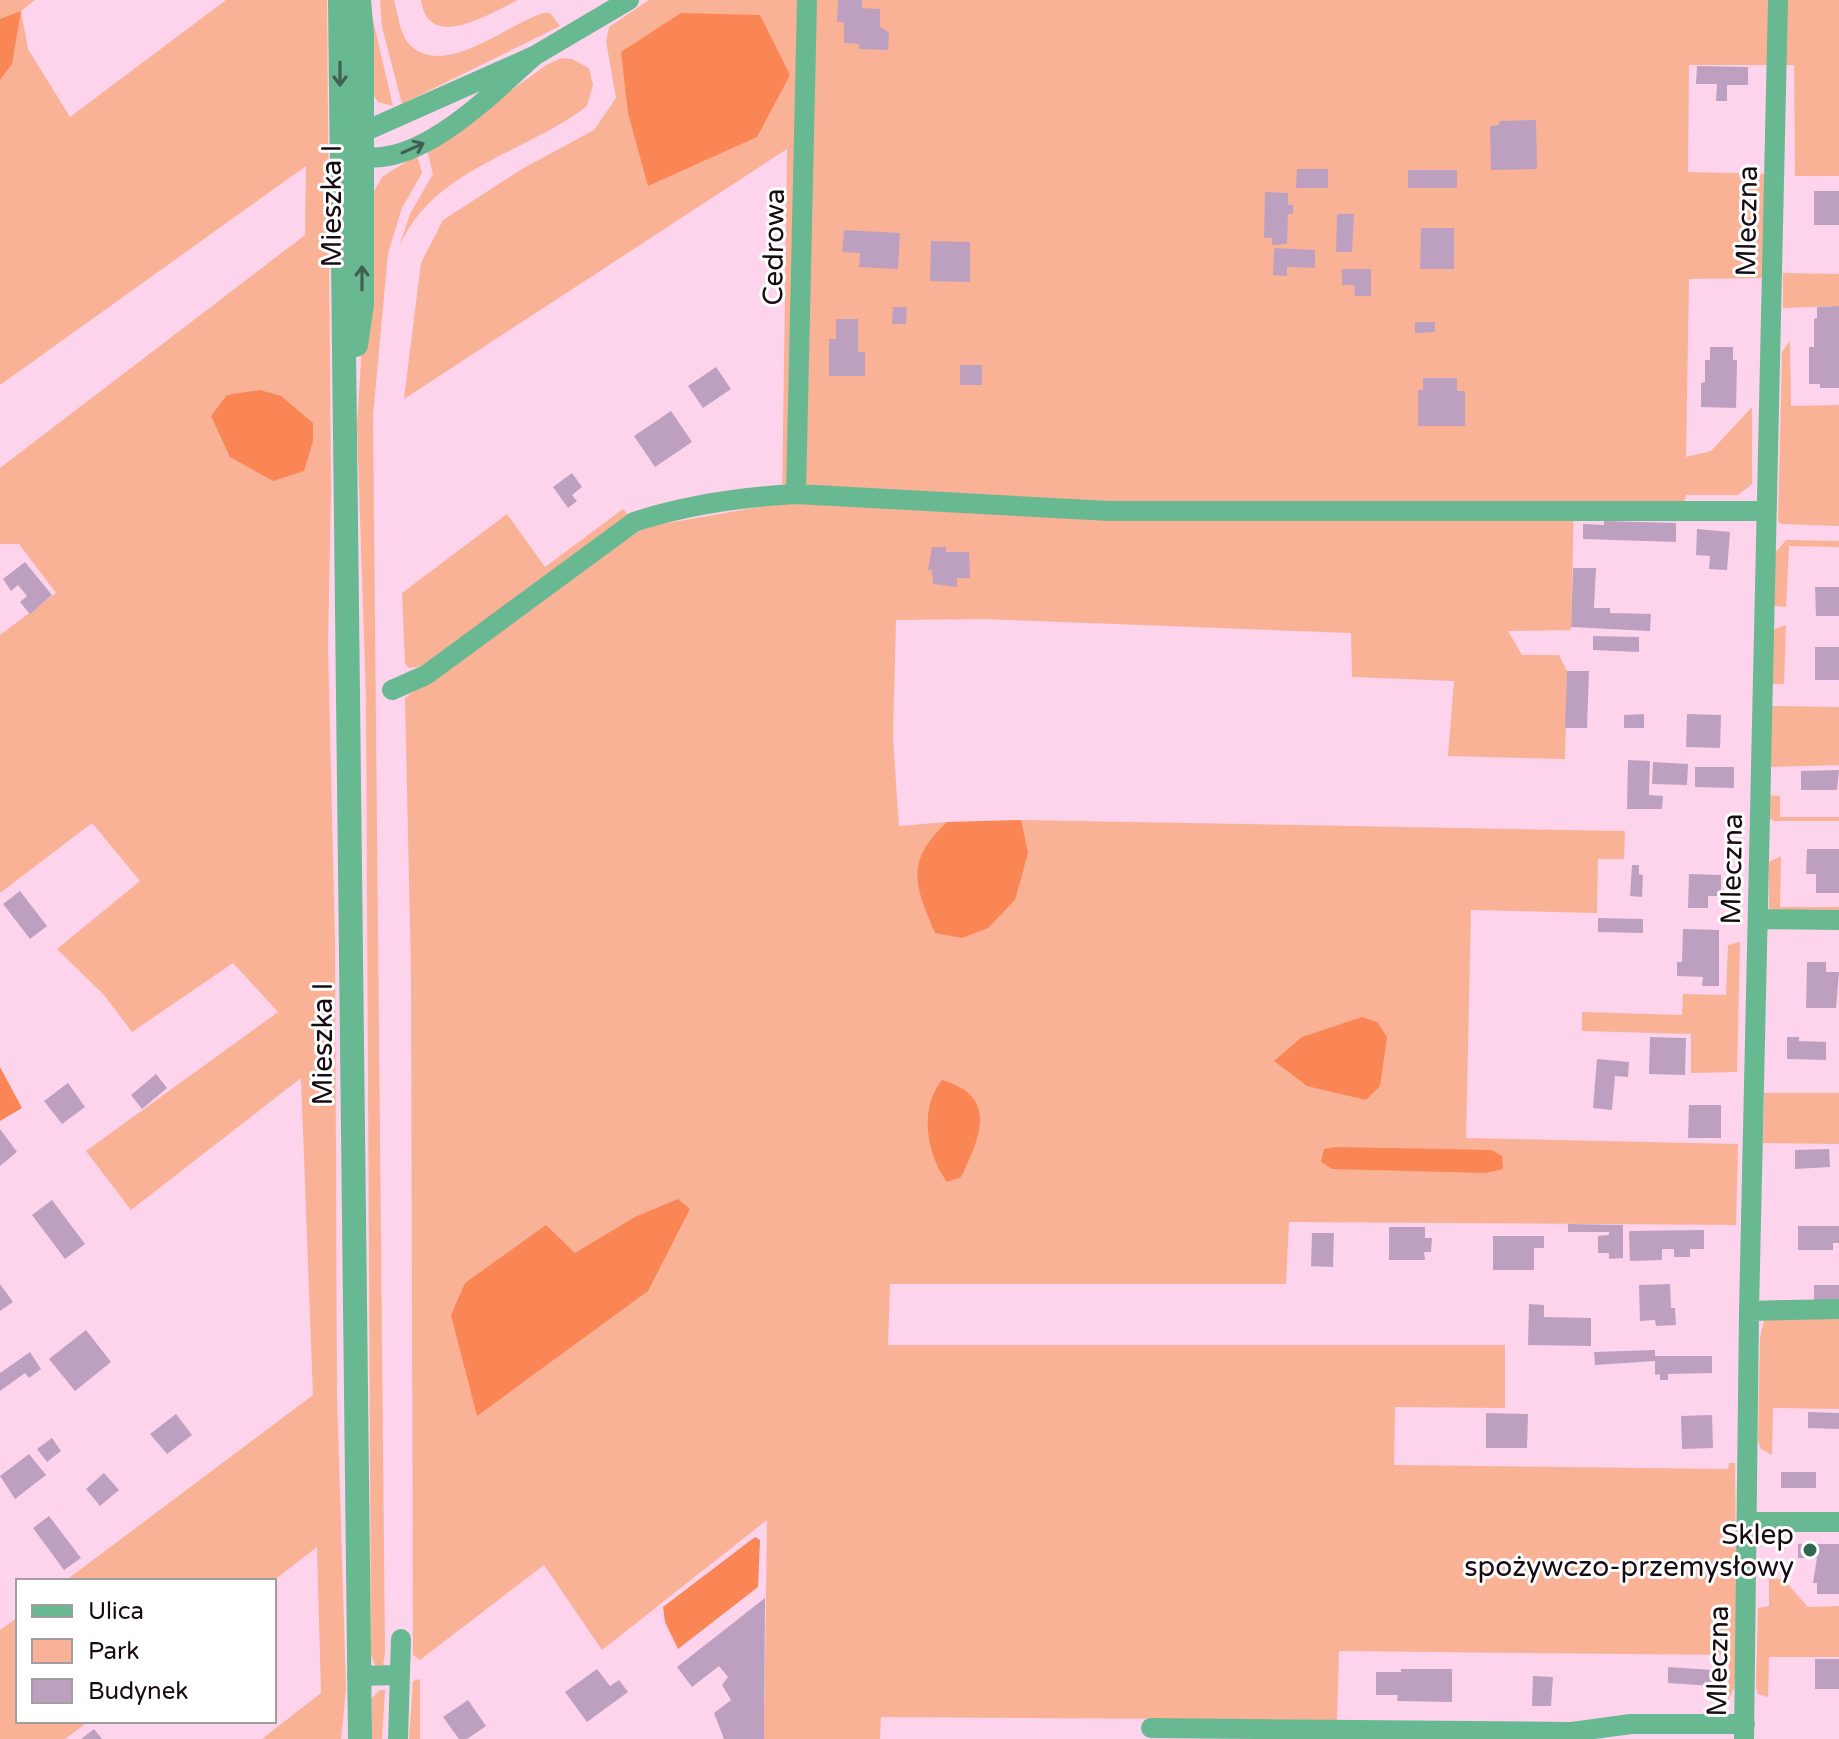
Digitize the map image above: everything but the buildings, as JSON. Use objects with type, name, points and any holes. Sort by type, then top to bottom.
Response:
[{"type":"street","name":"Mieszka I","points":[[340,0],[362,304],[346,411],[357,1676]]},
{"type":"street","name":"Mieszka I","points":[[350,153],[361,133],[359,0]]},
{"type":"street","points":[[361,133],[534,56],[629,0]]},
{"type":"street","name":"Cedrowa","points":[[796,494],[807,0]]},
{"type":"street","name":"Mleczna","points":[[1744,1732],[1749,1311],[1778,0]]},
{"type":"street","points":[[350,153],[380,159],[418,147],[487,98],[534,56]]},
{"type":"street","points":[[361,93],[369,105],[392,119]]},
{"type":"street","points":[[392,690],[426,675],[634,522],[709,503],[796,494],[1110,511],[1767,511]]},
{"type":"street","points":[[1758,919],[1839,920]]},
{"type":"street","points":[[1749,1311],[1839,1309]]},
{"type":"street","points":[[1747,1522],[1839,1522]]},
{"type":"street","points":[[398,1739],[401,1639]]},
{"type":"street","points":[[357,1676],[400,1675]]},
{"type":"street","points":[[348,1739],[357,1676]]},
{"type":"street","points":[[357,1676],[360,1739]]},
{"type":"street","points":[[1151,1728],[1572,1732],[1631,1724],[1744,1732]]},
{"type":"green space","points":[[0,0],[35,0],[21,11],[28,49],[70,117],[226,0],[327,0],[331,487],[328,646],[335,942],[337,1394],[346,1689],[341,1739],[262,1739],[321,1693],[317,1547],[276,1579],[68,1579],[313,1395],[301,1078],[131,1210],[86,1151],[278,1012],[233,963],[132,1032],[104,995],[57,949],[140,881],[92,823],[0,893],[0,635],[56,593],[19,544],[0,544],[0,468],[305,235],[306,166],[0,385]]},
{"type":"green space","points":[[380,0],[394,0],[404,37],[411,46],[425,54],[442,56],[459,52],[544,13],[550,13],[560,26],[402,104],[382,27]]},
{"type":"green space","points":[[421,0],[518,0],[477,20],[447,27],[435,24],[426,16]]},
{"type":"green space","points":[[649,0],[1839,0],[1839,176],[1795,176],[1794,65],[1689,65],[1688,172],[1769,174],[1765,278],[1689,279],[1686,457],[1711,451],[1752,407],[1752,484],[1738,495],[1686,495],[1685,501],[1574,501],[1571,630],[1508,631],[1522,655],[1559,655],[1567,671],[1565,759],[1448,756],[1454,681],[1352,677],[1351,633],[985,619],[896,620],[893,738],[899,826],[947,822],[943,826],[1022,826],[1021,820],[1625,831],[1624,859],[1598,859],[1597,913],[1471,910],[1466,1138],[1738,1144],[1736,1225],[1289,1222],[1286,1284],[890,1284],[888,1345],[1505,1345],[1505,1408],[1395,1407],[1394,1465],[1728,1469],[1729,1463],[1735,1463],[1737,1656],[1734,1688],[1728,1701],[1729,1655],[1339,1651],[1337,1720],[881,1717],[880,1739],[764,1739],[767,1520],[602,1650],[544,1565],[420,1660],[413,1655],[411,972],[405,698],[570,576],[645,527],[782,503],[787,149],[404,399],[421,263],[443,220],[522,169],[594,130],[616,98],[606,41],[609,27]]},
{"type":"green space","points":[[371,12],[393,106],[378,102],[373,94]]},
{"type":"green space","points":[[562,58],[572,59],[589,68],[593,85],[587,106],[563,123],[457,180],[434,198],[414,220],[399,247],[410,214],[433,174],[427,150],[548,64]]},
{"type":"green space","points":[[417,155],[422,173],[402,208],[388,253],[373,416],[385,1654],[383,1666],[376,1668],[371,1655],[366,699],[357,426],[371,197],[382,177]]},
{"type":"green space","points":[[1783,273],[1839,274],[1839,306],[1783,308]]},
{"type":"green space","points":[[1790,341],[1791,406],[1839,405],[1839,526],[1781,524],[1778,521],[1782,352]]},
{"type":"green space","points":[[623,509],[630,517],[424,666],[409,668],[405,663],[402,593],[507,514],[545,567]]},
{"type":"green space","points":[[1786,540],[1839,541],[1839,547],[1789,546],[1786,607],[1774,606],[1775,553]]},
{"type":"green space","points":[[1786,625],[1784,684],[1772,684],[1772,630]]},
{"type":"green space","points":[[1771,706],[1839,707],[1839,765],[1770,767]]},
{"type":"green space","points":[[1769,795],[1780,796],[1780,817],[1839,817],[1839,821],[1774,821],[1770,819]]},
{"type":"green space","points":[[1781,856],[1780,907],[1839,907],[1839,912],[1769,909],[1769,862]]},
{"type":"green space","points":[[1740,942],[1737,1072],[1691,1073],[1691,1034],[1582,1031],[1582,1012],[1682,1015],[1683,994],[1726,995],[1728,945]]},
{"type":"green space","points":[[1764,1093],[1839,1093],[1839,1144],[1763,1143]]},
{"type":"green space","points":[[1769,1300],[1839,1300],[1839,1409],[1773,1408],[1772,1455],[1761,1449],[1758,1441],[1760,1338]]},
{"type":"green space","points":[[1769,1578],[1783,1579],[1808,1607],[1839,1606],[1839,1657],[1769,1657],[1768,1697],[1758,1694],[1756,1686],[1758,1608],[1769,1606]]},
{"type":"green space","points":[[16,1618],[16,1723],[86,1723],[65,1739],[0,1739],[0,1630]]},
{"type":"green space","points":[[420,1679],[420,1739],[409,1739],[413,1681]]},
{"type":"green space","points":[[380,1690],[385,1690],[382,1739],[371,1739],[372,1698]]},
{"type":"shaded area","points":[[21,11],[12,64],[0,80],[0,19]]},
{"type":"shaded area","points":[[681,13],[760,15],[790,75],[757,137],[648,186],[628,113],[621,52]]},
{"type":"shaded area","points":[[260,390],[281,396],[313,423],[313,441],[304,471],[273,481],[230,457],[211,416],[227,395]]},
{"type":"shaded area","points":[[1021,820],[1028,853],[1015,900],[988,928],[962,938],[935,933],[918,886],[917,874],[924,849],[947,822]]},
{"type":"shaded area","points":[[1362,1017],[1377,1022],[1387,1037],[1380,1086],[1366,1100],[1307,1086],[1274,1061],[1302,1037]]},
{"type":"shaded area","points":[[0,1067],[22,1108],[0,1121]]},
{"type":"shaded area","points":[[942,1080],[960,1087],[971,1096],[978,1107],[980,1119],[979,1133],[961,1177],[947,1182],[934,1158],[928,1131],[930,1104]]},
{"type":"shaded area","points":[[1324,1149],[1491,1150],[1502,1156],[1503,1169],[1485,1173],[1332,1169],[1321,1162]]},
{"type":"shaded area","points":[[678,1199],[690,1209],[648,1291],[477,1416],[451,1315],[465,1283],[546,1225],[575,1253],[635,1217]]},
{"type":"shaded area","points":[[755,1537],[760,1540],[758,1587],[678,1649],[665,1622],[663,1607]]},
{"type":"place","name":"Sklep spożywczo-przemysłowy","points":[[1810,1550]]}]
